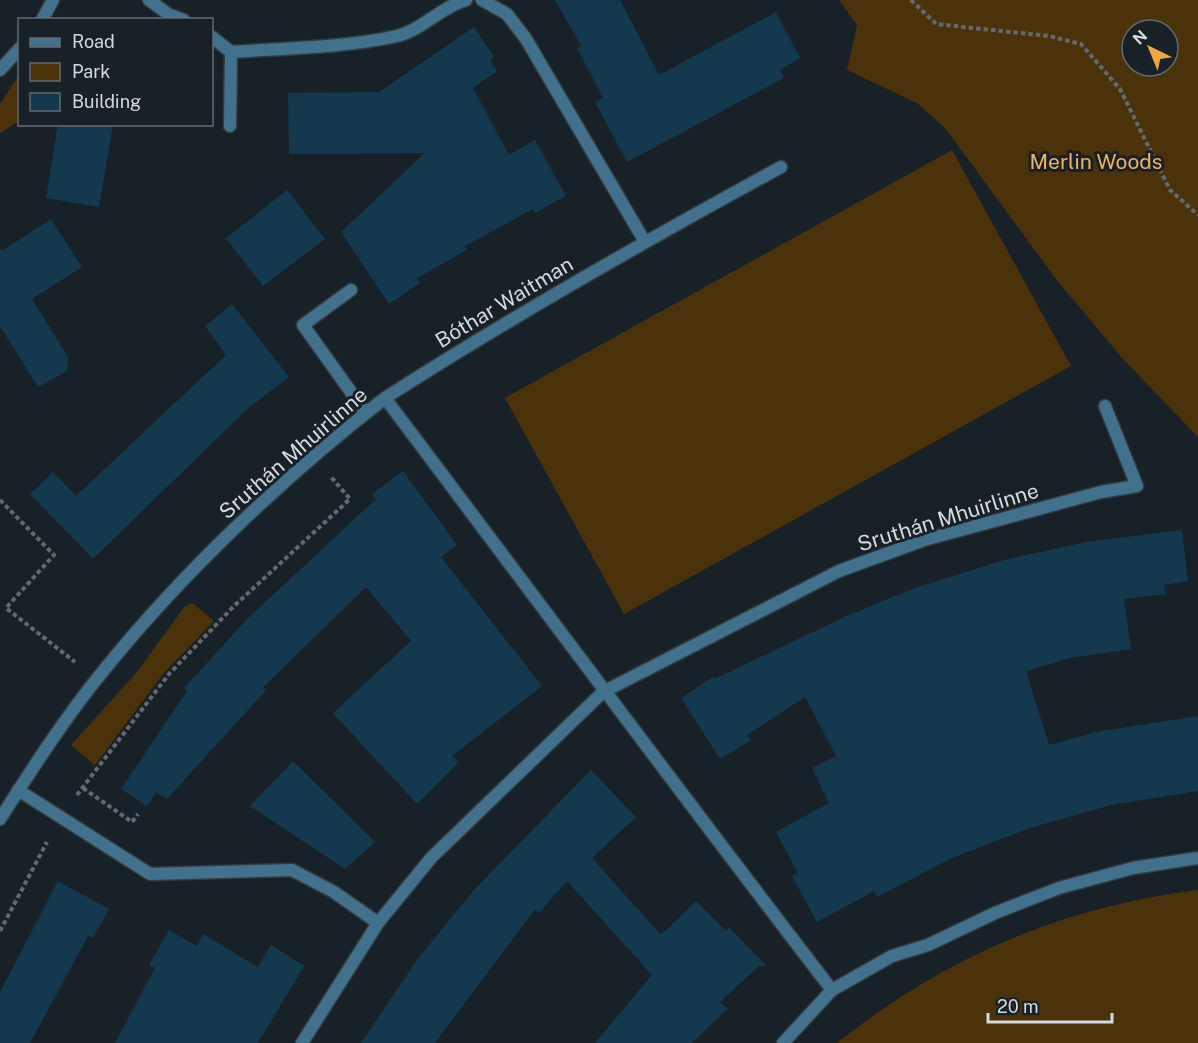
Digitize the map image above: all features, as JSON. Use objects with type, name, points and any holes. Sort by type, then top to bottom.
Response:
[{"type":"street","points":[[43,18],[53,0]]},
{"type":"street","points":[[149,0],[168,14],[179,18]]},
{"type":"street","points":[[213,38],[231,52],[335,45],[399,35],[454,3],[466,0]]},
{"type":"street","points":[[482,0],[507,14],[526,39],[645,242]]},
{"type":"street","points":[[0,70],[18,50]]},
{"type":"street","points":[[230,126],[231,52]]},
{"type":"street","name":"Bóthar Waitman","points":[[385,398],[460,350],[645,242],[781,167]]},
{"type":"street","points":[[351,290],[303,325],[366,413]]},
{"type":"street","name":"Sruthán Mhuirlinne","points":[[0,819],[18,790],[98,679],[191,571],[385,398],[509,560],[603,692],[832,990]]},
{"type":"street","name":"Sruthán Mhuirlinne","points":[[302,1043],[378,923],[431,858],[603,692],[839,571],[924,540],[1101,492],[1137,486],[1104,406]]},
{"type":"street","points":[[18,790],[150,874],[292,870],[334,892],[378,923]]},
{"type":"street","points":[[783,1043],[832,990],[892,956],[928,945],[996,913],[1059,888],[1133,868],[1198,858]]},
{"type":"path","points":[[910,0],[936,24],[1049,36],[1081,44],[1120,89],[1170,190],[1198,215]]},
{"type":"path","points":[[0,932],[60,817],[169,674],[234,606],[350,499],[327,472]]},
{"type":"path","points":[[0,500],[54,555],[6,608],[98,679]]},
{"type":"path","points":[[84,788],[132,822],[138,814]]},
{"type":"green space","name":"Merlin Woods","points":[[839,0],[1198,0],[1198,437],[1123,359],[1056,279],[945,128],[917,103],[847,70],[857,25]]},
{"type":"green space","points":[[18,77],[18,122],[0,133],[0,104]]},
{"type":"green space","points":[[952,150],[1071,366],[624,614],[505,398]]},
{"type":"green space","points":[[192,603],[214,621],[163,674],[95,765],[71,745],[137,672],[185,606]]},
{"type":"green space","points":[[1198,890],[1198,1043],[837,1043],[919,985],[962,961],[1007,941],[1052,923],[1099,909]]},
{"type":"building","points":[[555,0],[620,0],[659,75],[776,12],[800,58],[780,70],[784,78],[627,162],[595,102],[603,98],[577,48],[581,46]]},
{"type":"building","points":[[474,27],[494,57],[490,61],[497,71],[473,88],[509,155],[535,140],[566,196],[535,213],[533,209],[465,246],[467,250],[417,278],[420,283],[389,304],[341,232],[425,153],[289,154],[288,93],[379,92]]},
{"type":"building","points":[[58,126],[113,126],[99,207],[46,198]]},
{"type":"building","points":[[287,190],[325,239],[263,286],[226,238]]},
{"type":"building","points":[[51,219],[82,267],[32,299],[68,357],[67,371],[38,387],[0,326],[0,248],[2,251]]},
{"type":"building","points":[[232,304],[289,377],[246,410],[93,559],[30,494],[53,472],[76,496],[226,355],[205,326]]},
{"type":"building","points":[[403,471],[457,545],[441,557],[542,686],[452,756],[459,762],[417,804],[333,713],[411,641],[366,587],[263,687],[266,690],[167,799],[156,792],[147,806],[121,789],[187,691],[184,688],[248,618],[376,499],[372,494]]},
{"type":"building","points":[[1182,530],[1188,581],[1164,585],[1166,594],[1124,599],[1131,649],[1070,658],[1026,671],[1049,745],[1096,732],[1198,716],[1198,791],[1111,805],[1030,828],[952,858],[877,897],[874,891],[817,922],[792,876],[798,873],[776,832],[829,803],[812,768],[836,756],[805,697],[747,735],[751,740],[720,759],[681,698],[713,677],[714,679],[849,615],[912,589],[1004,560],[1086,542]]},
{"type":"building","points":[[293,761],[375,842],[345,869],[250,806]]},
{"type":"building","points":[[591,770],[636,817],[592,858],[661,935],[696,901],[726,931],[729,927],[767,966],[759,966],[720,1002],[727,1009],[692,1043],[595,1043],[652,975],[567,881],[539,913],[535,909],[435,1043],[361,1043],[417,960],[473,891]]},
{"type":"building","points":[[58,881],[109,909],[93,938],[88,936],[30,1043],[0,1043],[0,992]]},
{"type":"building","points":[[169,930],[196,946],[203,934],[258,967],[271,945],[304,966],[258,1043],[115,1043],[155,968],[149,965]]}]
